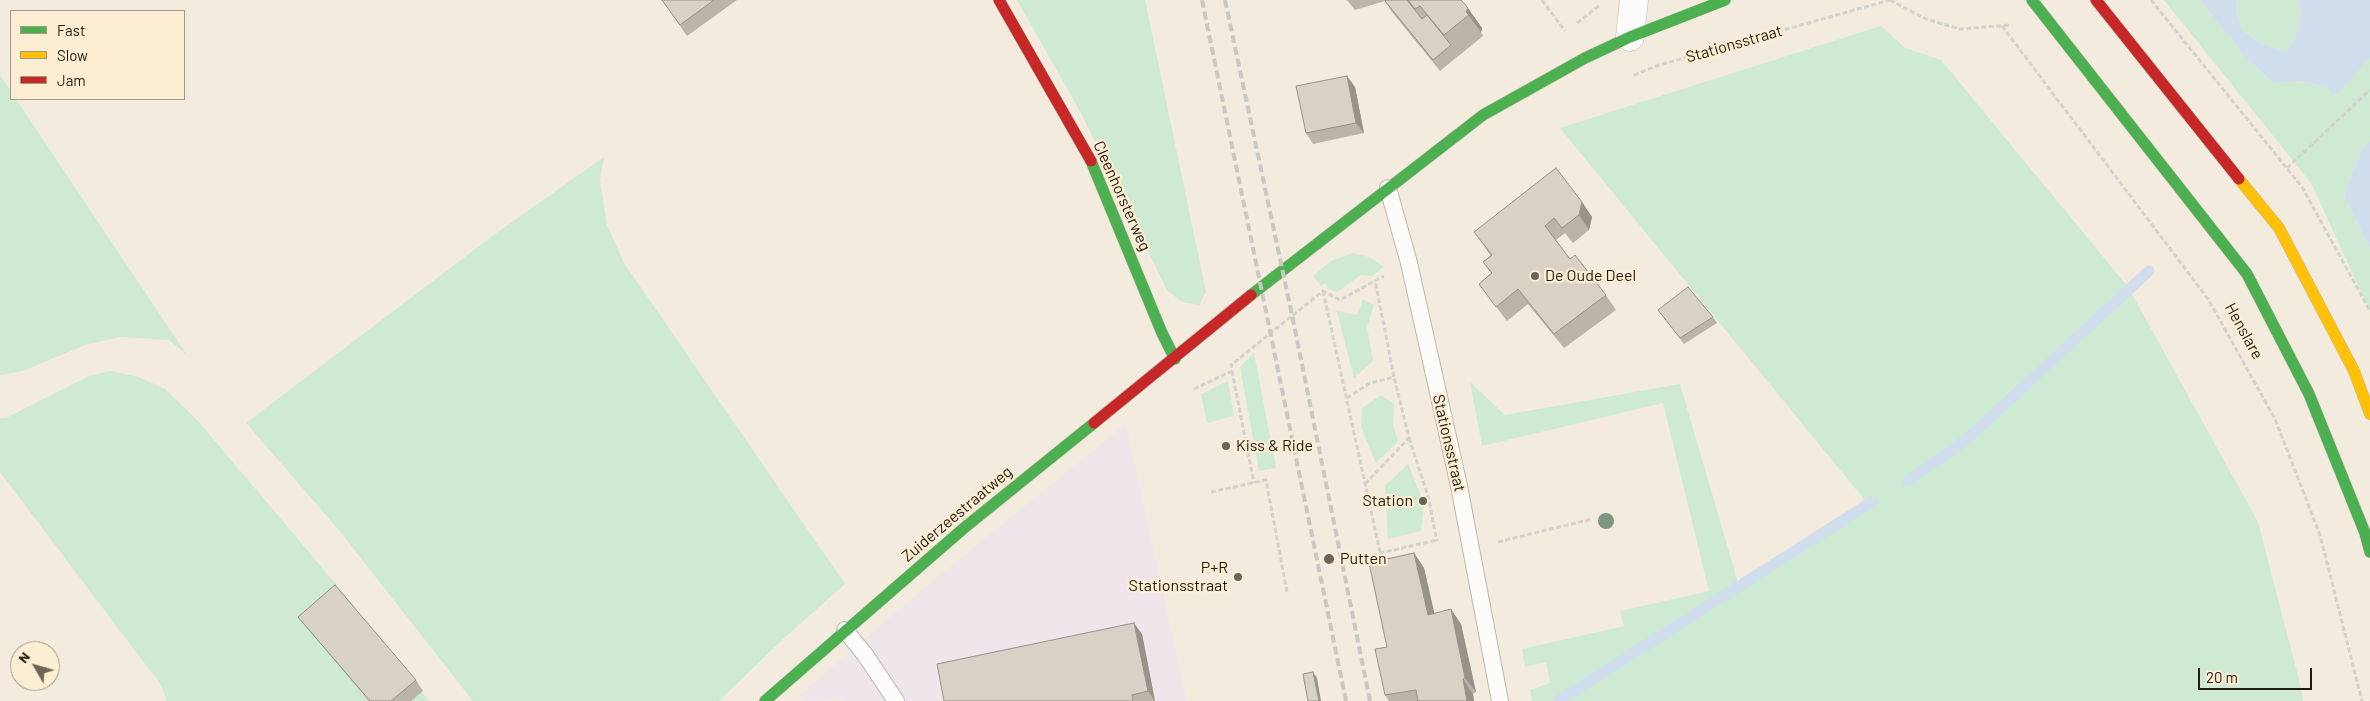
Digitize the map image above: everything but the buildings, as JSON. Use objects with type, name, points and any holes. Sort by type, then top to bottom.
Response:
[{"type":"street","name":"Cleenhorsterweg","points":[[999,0],[1092,164],[1162,333],[1175,359]]},
{"type":"street","points":[[1630,37],[1634,0]]},
{"type":"street","points":[[1175,359],[1260,288],[1483,115],[1585,58],[1630,37],[1725,0]]},
{"type":"street","name":"Henslare","points":[[2032,0],[2247,274],[2309,394],[2365,533],[2370,552]]},
{"type":"street","points":[[2096,0],[2279,228],[2354,371],[2370,414]]},
{"type":"street","name":"Zuiderzeestraatweg","points":[[765,701],[964,528],[1175,359]]},
{"type":"lane","name":"Stationsstraat","points":[[1388,188],[1409,262],[1472,548],[1500,701]]},
{"type":"lane","points":[[845,630],[866,656],[896,701]]},
{"type":"path","name":"Henslare","points":[[1890,0],[1926,19],[1960,29],[2002,26],[2208,299],[2275,419],[2320,535],[2362,701]]},
{"type":"path","name":"Stationsstraat","points":[[1585,58],[1617,82],[1659,65],[1890,0]]},
{"type":"path","points":[[2151,0],[2302,187],[2370,311]]},
{"type":"path","points":[[2287,168],[2370,90]]},
{"type":"path","points":[[1322,291],[1340,300],[1375,280],[1408,438],[1428,496],[1437,541]]},
{"type":"path","points":[[1254,483],[1231,365],[1322,291]]},
{"type":"path","points":[[1322,291],[1380,552]]},
{"type":"path","points":[[1189,391],[1232,372]]},
{"type":"path","points":[[1347,398],[1370,383],[1394,377]]},
{"type":"path","points":[[1365,484],[1408,438]]},
{"type":"path","points":[[1211,492],[1266,480],[1287,592]]},
{"type":"path","points":[[1472,548],[1592,519]]},
{"type":"path","points":[[1372,555],[1437,541],[1468,530]]},
{"type":"shaded area","points":[[1126,424],[1187,701],[846,701],[841,699],[808,701],[799,696],[923,589]]},
{"type":"green space","points":[[1017,0],[1145,0],[1206,292],[1199,305],[1182,302],[1167,290],[1081,113]]},
{"type":"green space","points":[[2164,0],[2200,0],[2245,57],[2274,83],[2299,81],[2335,89],[2370,49],[2370,141],[2362,149],[2344,195],[2370,249],[2370,311],[2311,183]]},
{"type":"green space","points":[[2237,0],[2297,0],[2301,14],[2294,42],[2286,52],[2262,44],[2242,30],[2236,11]]},
{"type":"green space","points":[[1881,26],[1905,48],[1941,60],[2128,287],[2258,522],[2303,701],[1567,701],[1868,504],[1560,128]]},
{"type":"green space","points":[[0,75],[10,90],[10,100],[17,100],[187,355],[169,340],[120,337],[85,345],[23,371],[0,375]]},
{"type":"green space","points":[[604,157],[600,180],[607,225],[624,263],[845,584],[784,638],[719,701],[473,701],[338,529],[246,423],[495,234]]},
{"type":"green space","points":[[1353,253],[1369,257],[1384,267],[1372,276],[1361,275],[1337,292],[1329,289],[1325,283],[1321,286],[1313,276],[1331,261]]},
{"type":"green space","points":[[1363,299],[1374,305],[1367,327],[1373,361],[1354,378],[1337,311],[1357,315]]},
{"type":"green space","points":[[1254,353],[1276,468],[1259,471],[1240,367]]},
{"type":"green space","points":[[111,371],[139,377],[165,389],[198,421],[346,596],[429,701],[167,701],[161,685],[0,472],[0,418],[6,418],[89,376]]},
{"type":"green space","points":[[1228,381],[1234,416],[1207,423],[1201,394]]},
{"type":"green space","points":[[1470,382],[1505,415],[1680,384],[1739,586],[1561,701],[1532,701],[1530,690],[1550,683],[1546,662],[1525,667],[1522,649],[1624,626],[1620,611],[1709,591],[1663,403],[1482,446]]},
{"type":"green space","points":[[1381,395],[1394,404],[1393,425],[1398,441],[1376,463],[1361,427],[1362,408]]},
{"type":"green space","points":[[1408,464],[1424,503],[1421,531],[1388,539],[1385,486]]},
{"type":"water","points":[[2200,0],[2237,0],[2236,11],[2242,30],[2262,44],[2286,52],[2294,42],[2301,14],[2297,0],[2370,0],[2370,49],[2335,89],[2300,81],[2274,83],[2245,57]]},
{"type":"water","points":[[2370,141],[2370,249],[2344,195],[2362,149]]},
{"type":"waterway","points":[[2335,89],[2370,49]]},
{"type":"waterway","points":[[1908,481],[1966,440],[2149,271]]},
{"type":"waterway","points":[[1558,701],[1872,502]]},
{"type":"railway","points":[[1202,0],[1346,701]]},
{"type":"railway","points":[[1225,0],[1292,315],[1370,701]]},
{"type":"traffic: fast","points":[[1251,295],[1483,115],[1585,58],[1630,37],[1725,0]]},
{"type":"traffic: fast","points":[[2032,0],[2247,274],[2309,394],[2365,533],[2370,552]]},
{"type":"traffic: fast","points":[[1091,161],[1162,333],[1175,359]]},
{"type":"traffic: fast","points":[[765,701],[964,528],[1094,423]]},
{"type":"traffic: slow","points":[[2239,179],[2279,228],[2354,371],[2370,414]]},
{"type":"traffic: jam","points":[[999,0],[1091,161]]},
{"type":"traffic: jam","points":[[2096,0],[2239,179]]},
{"type":"traffic: jam","points":[[1094,423],[1251,295]]},
{"type":"place","name":"De Oude Deel","points":[[1535,276]]},
{"type":"place","name":"Kiss & Ride","points":[[1226,446]]},
{"type":"place","name":"Station","points":[[1423,501]]},
{"type":"place","name":"Putten","points":[[1329,559]]},
{"type":"place","name":"P+R Stationsstraat","points":[[1238,577]]}]
